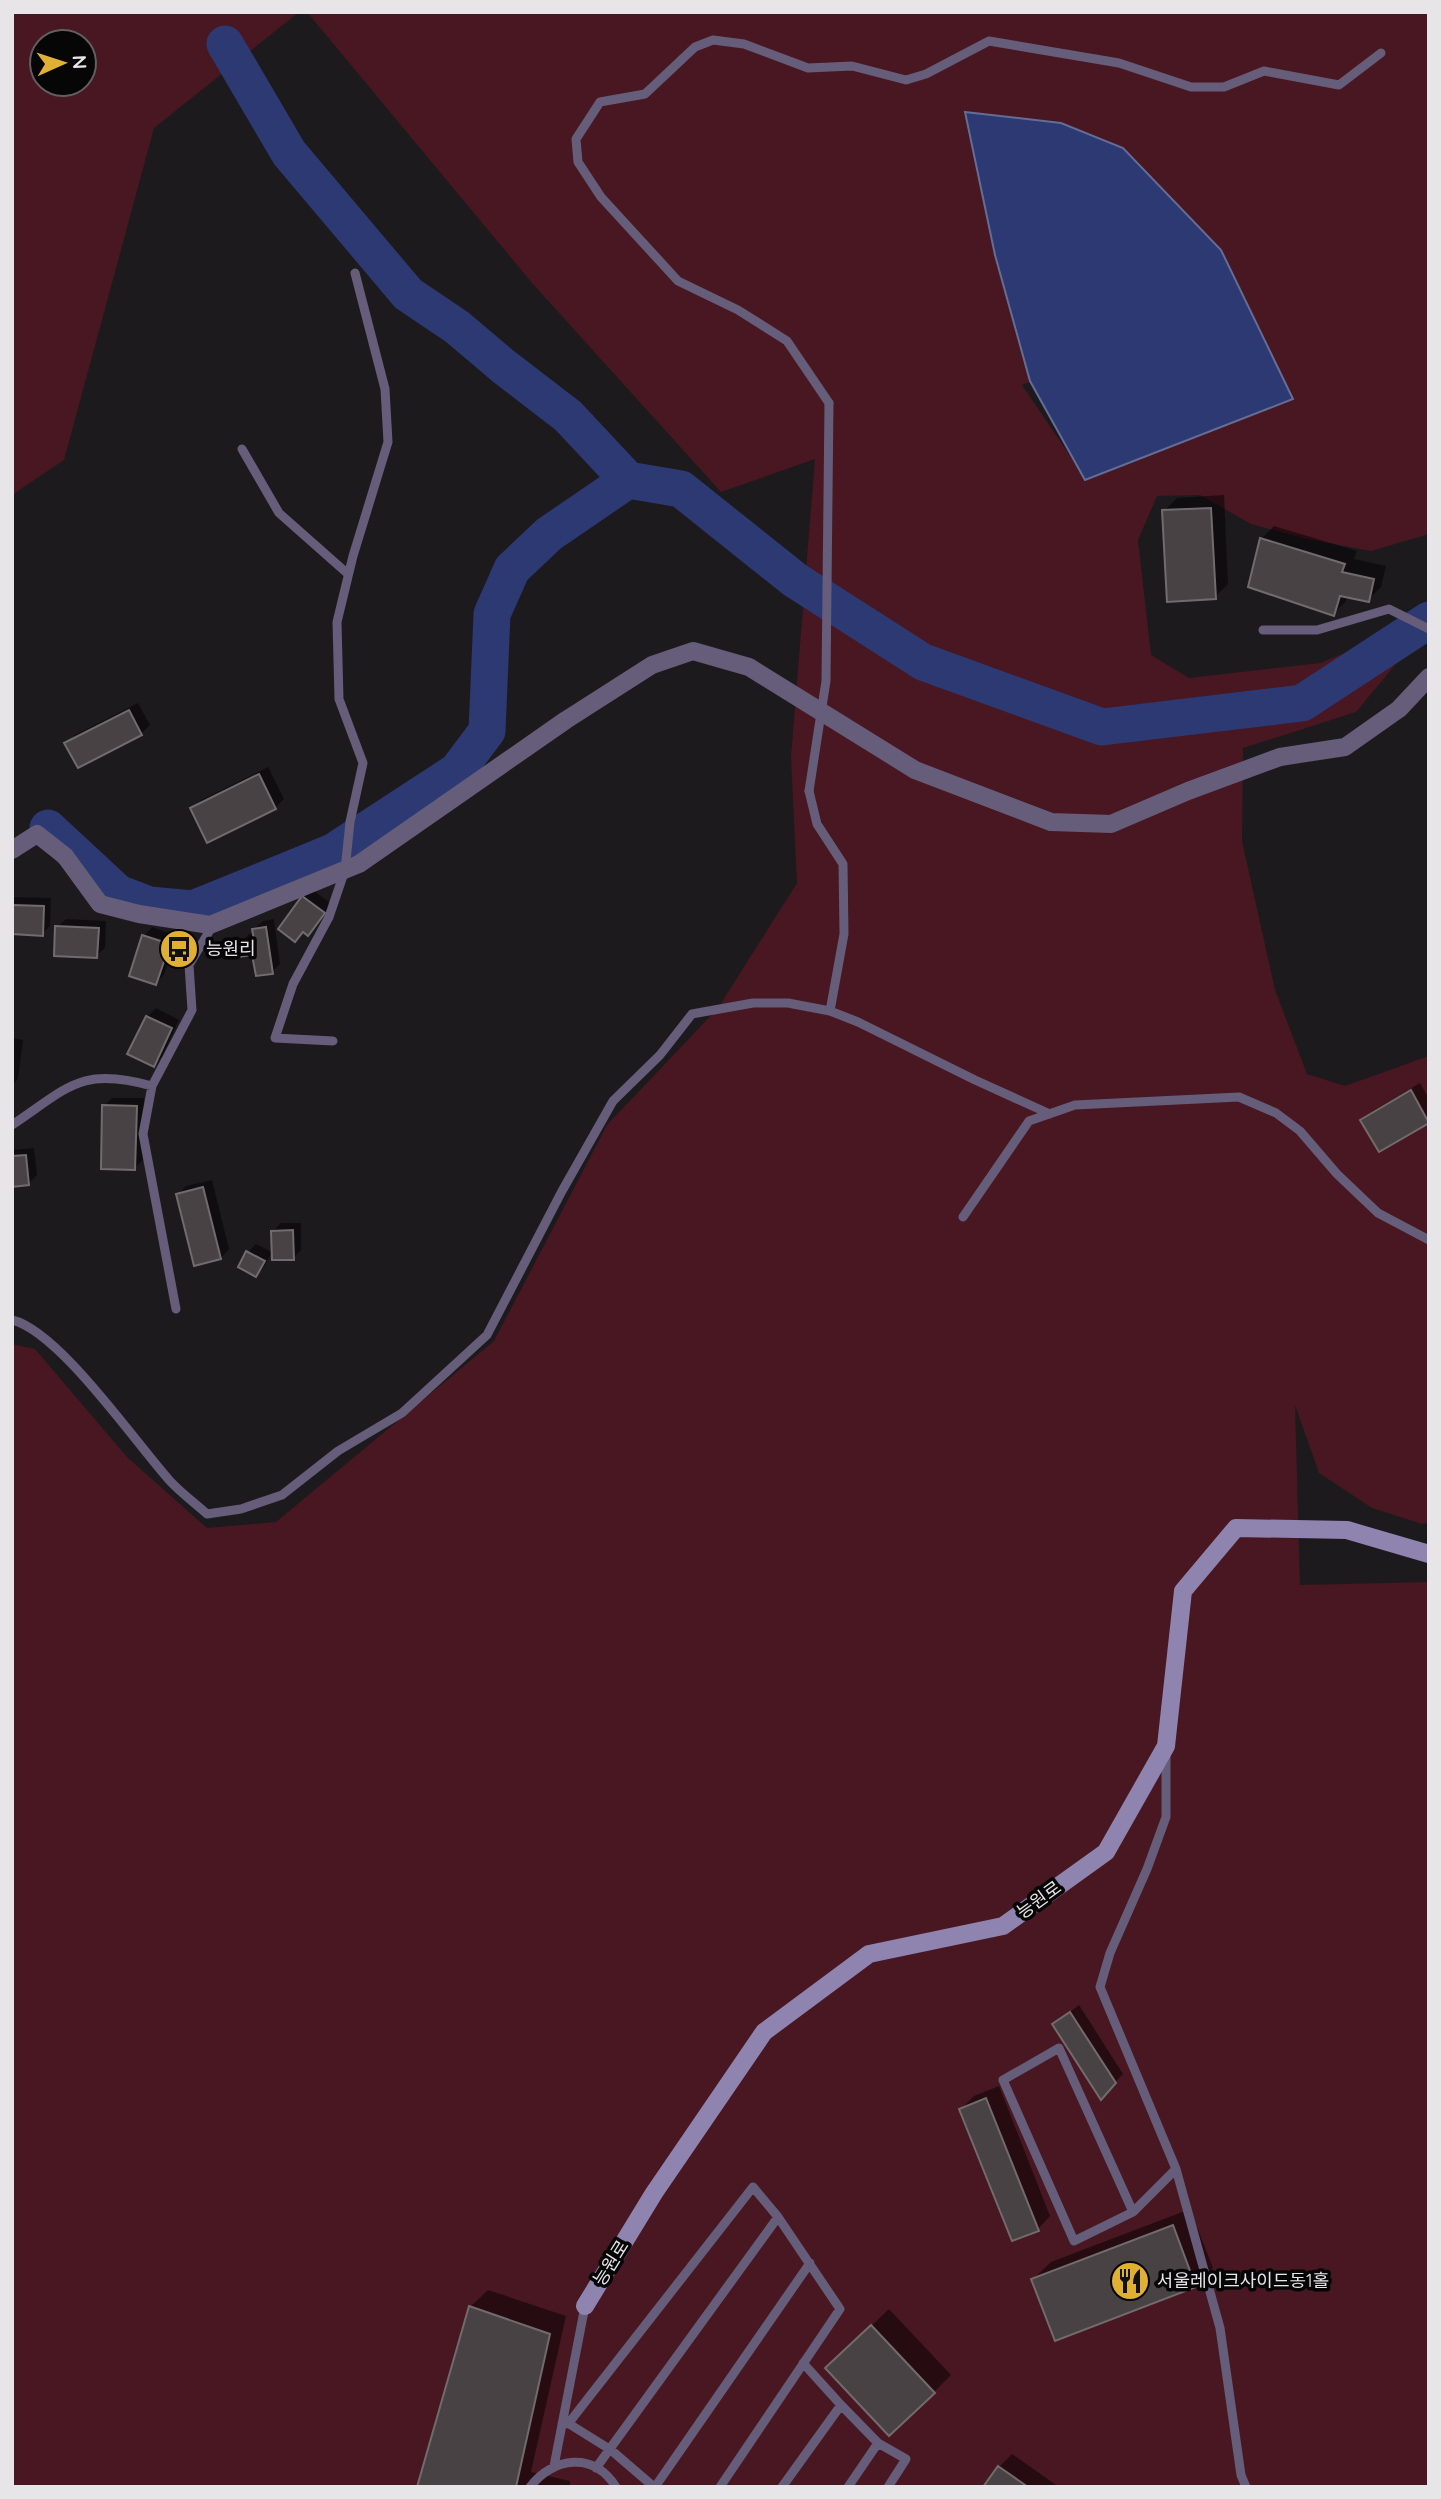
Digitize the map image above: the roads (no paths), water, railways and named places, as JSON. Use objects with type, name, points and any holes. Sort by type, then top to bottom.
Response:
[{"type":"street","points":[[12,850],[37,834],[65,856],[100,904],[139,914],[210,925],[359,864],[566,720],[652,665],[693,652],[749,667],[915,770],[1051,822],[1111,824],[1188,791],[1280,757],[1345,747],[1399,709],[1429,677]]},
{"type":"street","name":"능원로","points":[[585,2306],[654,2193],[764,2032],[869,1954],[1003,1926],[1106,1852],[1166,1746],[1184,1591],[1236,1528],[1347,1530],[1429,1554]]},
{"type":"lane","points":[[830,1011],[844,934],[842,864],[817,824],[809,791],[826,681],[829,403],[787,341],[738,310],[678,281],[600,197],[578,163],[576,139],[600,102],[645,94],[695,47],[713,40],[744,44],[808,68],[852,66],[906,80],[926,74],[989,41],[1119,63],[1191,87],[1224,87],[1264,71],[1339,85],[1381,53]]},
{"type":"lane","points":[[333,1041],[275,1038],[293,984],[329,917],[345,870],[350,822],[363,762],[339,699],[337,622],[348,574],[388,442],[385,389],[355,273]]},
{"type":"lane","points":[[242,449],[279,513],[348,574]]},
{"type":"lane","points":[[1263,630],[1317,630],[1389,609],[1429,629]]},
{"type":"lane","points":[[176,1310],[143,1134],[152,1086],[192,1010],[190,965],[214,923]]},
{"type":"lane","points":[[12,1320],[26,1323],[69,1359],[173,1483],[206,1514],[241,1509],[282,1495],[338,1451],[402,1413],[487,1335],[562,1191],[613,1101],[660,1055],[692,1014],[753,1003],[788,1003],[830,1011],[1050,1114]]},
{"type":"lane","points":[[12,1125],[75,1082],[104,1077],[125,1078],[152,1086]]},
{"type":"lane","points":[[963,1217],[1029,1121],[1075,1105],[1239,1097],[1276,1113],[1300,1131],[1337,1174],[1378,1213],[1429,1240]]},
{"type":"lane","points":[[1166,1746],[1166,1817],[1147,1869],[1110,1953],[1100,1987],[1176,2169],[1220,2328],[1241,2475],[1246,2487]]},
{"type":"lane","points":[[1133,2212],[1059,2048],[1003,2080],[1074,2241],[1133,2212],[1176,2169]]},
{"type":"lane","points":[[565,2422],[753,2187],[778,2217],[840,2309],[720,2487]]},
{"type":"lane","points":[[596,2468],[778,2217]]},
{"type":"lane","points":[[565,2422],[611,2450],[655,2487],[810,2263]]},
{"type":"lane","points":[[554,2466],[565,2422],[585,2306]]},
{"type":"lane","points":[[803,2363],[878,2443],[906,2459],[888,2487]]},
{"type":"lane","points":[[782,2487],[841,2406]]},
{"type":"lane","points":[[848,2487],[878,2443]]},
{"type":"lane","points":[[530,2487],[540,2475],[554,2466],[570,2462],[587,2464],[602,2471],[616,2487]]},
{"type":"water","points":[[965,112],[1061,123],[1123,148],[1221,250],[1293,399],[1085,480],[1030,381],[995,255]]},
{"type":"waterway","points":[[225,44],[289,153],[408,294],[457,327],[568,416],[628,480],[681,489],[795,580],[923,662],[1102,727],[1302,703],[1429,620]]},
{"type":"waterway","points":[[48,828],[118,893],[149,905],[193,909],[333,852],[457,771],[487,731],[492,614],[512,569],[549,534],[628,480]]},
{"type":"place","name":"능원리","points":[[179,949]]},
{"type":"place","name":"서울레이크사이드동1홀","points":[[1130,2281]]}]
